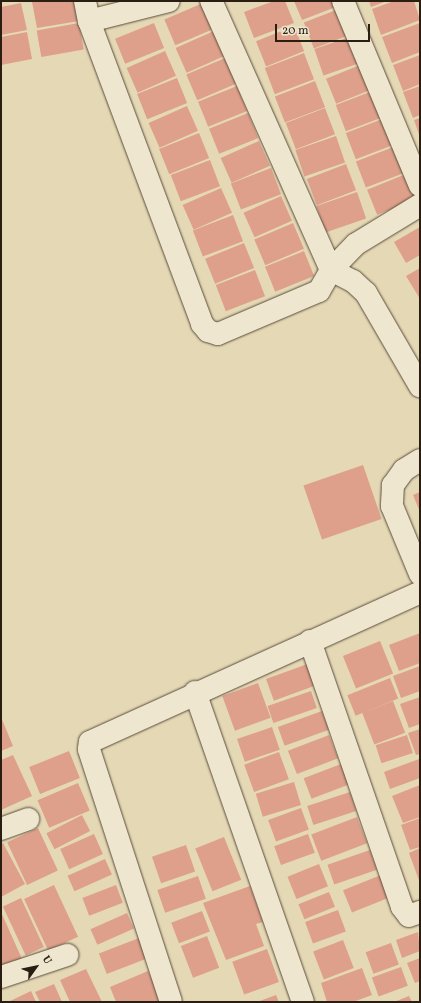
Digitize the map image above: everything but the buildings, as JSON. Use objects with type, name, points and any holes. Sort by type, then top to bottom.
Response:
[{"type":"street","points":[[168,1],[87,11],[202,324],[208,331],[218,334],[319,291],[331,270],[356,244],[420,205]]},
{"type":"street","points":[[211,1],[331,270],[353,281],[366,293],[420,386]]},
{"type":"street","points":[[343,1],[420,186]]},
{"type":"street","points":[[420,460],[404,470],[393,485],[392,506],[420,574]]},
{"type":"street","points":[[171,1002],[89,749],[90,742],[195,692],[420,592]]},
{"type":"street","points":[[310,641],[402,907],[409,916],[420,912]]},
{"type":"street","points":[[195,692],[304,1002]]},
{"type":"street","points":[[1,829],[28,819]]},
{"type":"street","points":[[1,977],[67,955]]}]
